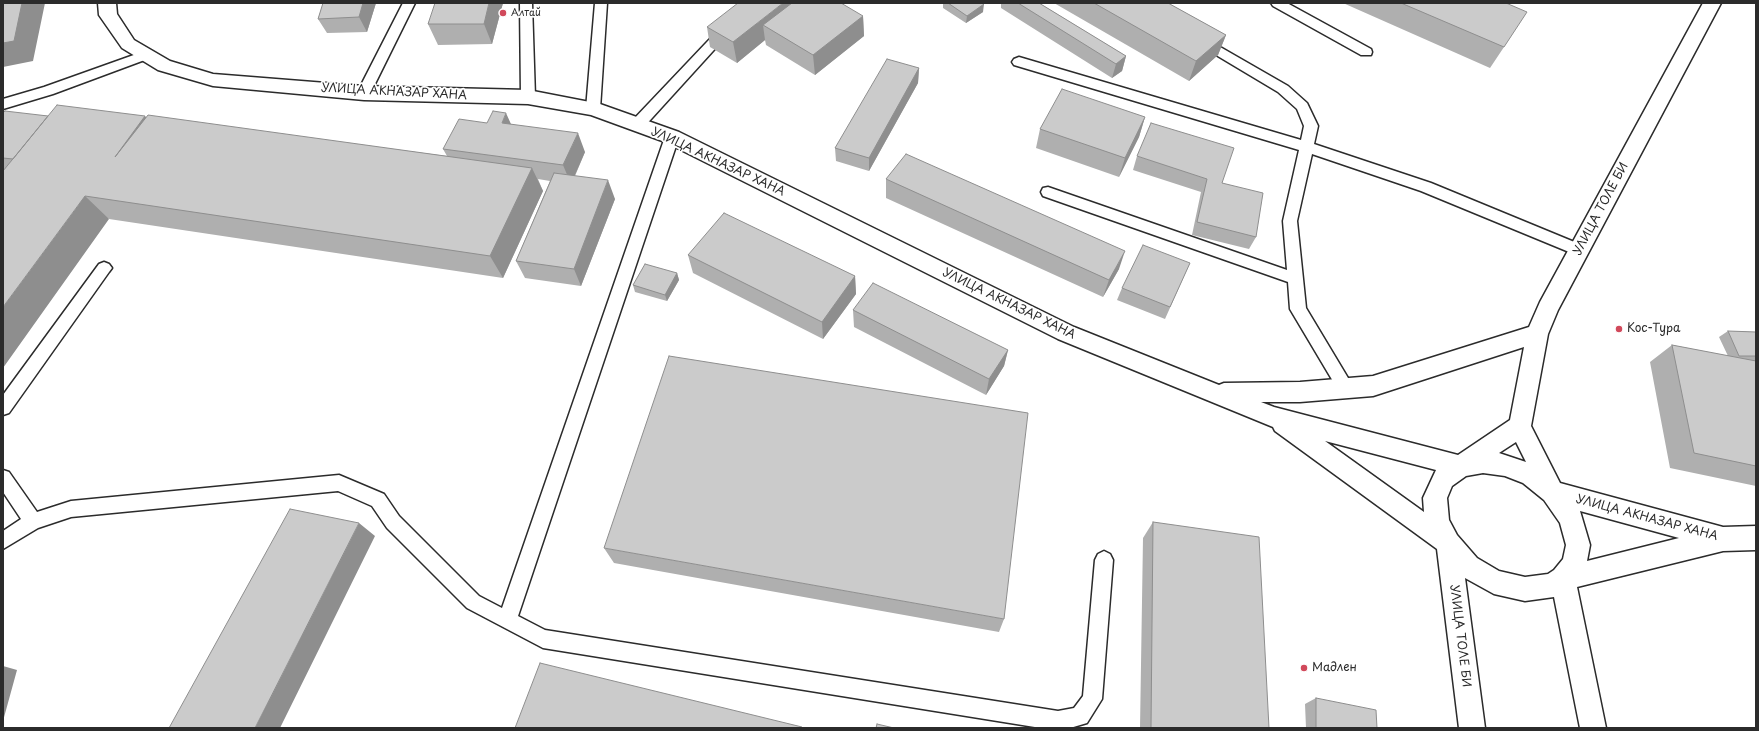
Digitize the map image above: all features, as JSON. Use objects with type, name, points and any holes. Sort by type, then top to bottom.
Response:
[{"type":"main road","name":"УЛИЦА АКНАЗАР ХАНА","points":[[107,3],[108,15],[128,44],[164,66],[213,80],[364,93],[528,97],[594,109],[672,137],[1066,333],[1272,417],[1461,466]]},
{"type":"main road","name":"УЛИЦА ТОЛЕ БИ","points":[[1520,426],[1537,334],[1548,308],[1712,3]]},
{"type":"main road","points":[[1214,393],[1300,392],[1373,386],[1537,334]]},
{"type":"main road","name":"УЛИЦА АКНАЗАР ХАНА","points":[[1272,417],[1448,543]]},
{"type":"main road","points":[[1520,426],[1552,492],[1571,518],[1578,546],[1574,564],[1563,579],[1551,586],[1525,589],[1494,582],[1468,566],[1448,543],[1437,521],[1435,498],[1443,479],[1520,426]]},
{"type":"main road","points":[[1461,466],[1483,462],[1506,465],[1531,475],[1552,492]]},
{"type":"main road","name":"УЛИЦА АКНАЗАР ХАНА","points":[[1552,492],[1723,539]]},
{"type":"main road","points":[[1723,539],[1756,538]]},
{"type":"main road","name":"УЛИЦА АКНАЗАР ХАНА","points":[[1563,579],[1723,539]]},
{"type":"main road","name":"УЛИЦА ТОЛЕ БИ","points":[[1448,543],[1472,728]]},
{"type":"main road","points":[[1563,579],[1593,728]]},
{"type":"lane","points":[[364,93],[409,3]]},
{"type":"lane","points":[[526,3],[528,97]]},
{"type":"lane","points":[[594,109],[601,3]]},
{"type":"lane","points":[[638,125],[729,26],[758,3]]},
{"type":"lane","points":[[1277,3],[1366,52]]},
{"type":"lane","points":[[1187,32],[1282,89],[1302,106],[1311,126],[1290,221],[1298,309],[1346,388]]},
{"type":"lane","points":[[3,104],[48,91],[145,55]]},
{"type":"lane","points":[[1019,62],[1306,146],[1426,187],[1579,250]]},
{"type":"lane","points":[[507,621],[672,137]]},
{"type":"lane","points":[[1048,192],[1296,279]]},
{"type":"lane","points":[[3,408],[104,268]]},
{"type":"lane","points":[[3,478],[33,521]]},
{"type":"lane","points":[[3,541],[33,521],[71,509],[339,483],[378,500],[393,522],[473,602],[543,639],[1058,720],[1080,716],[1092,699],[1104,560]]},
{"type":"building","points":[[3,3],[22,3],[14,41],[3,43]]},
{"type":"building","points":[[323,3],[363,3],[359,17],[318,19]]},
{"type":"building","points":[[435,3],[489,3],[484,24],[428,24]]},
{"type":"building","points":[[738,3],[783,3],[733,42],[707,27]]},
{"type":"building","points":[[792,3],[841,3],[863,16],[813,55],[763,25]]},
{"type":"building","points":[[948,3],[981,3],[984,4],[967,16]]},
{"type":"building","points":[[1018,3],[1039,3],[1126,56],[1116,64]]},
{"type":"building","points":[[1094,3],[1168,3],[1226,35],[1196,61]]},
{"type":"building","points":[[1401,3],[1506,3],[1527,12],[1504,47]]},
{"type":"building","points":[[887,59],[919,68],[869,158],[835,148]]},
{"type":"building","points":[[1062,89],[1145,117],[1125,158],[1040,129]]},
{"type":"building","points":[[57,105],[145,116],[115,157],[148,115],[532,168],[490,256],[85,196],[3,307],[3,171]]},
{"type":"building","points":[[5,111],[48,116],[13,159],[3,158],[3,113]]},
{"type":"building","points":[[493,111],[506,113],[502,123],[578,133],[563,165],[443,149],[459,119],[487,123]]},
{"type":"building","points":[[1151,123],[1234,148],[1222,183],[1263,193],[1256,237],[1197,222],[1207,179],[1137,156]]},
{"type":"building","points":[[906,154],[1125,251],[1109,280],[886,179]]},
{"type":"building","points":[[554,173],[608,180],[574,269],[516,261]]},
{"type":"building","points":[[724,213],[855,276],[822,322],[688,255]]},
{"type":"building","points":[[1143,245],[1190,263],[1170,307],[1122,288]]},
{"type":"building","points":[[645,264],[677,273],[665,295],[633,285]]},
{"type":"building","points":[[873,283],[1008,350],[989,379],[853,310]]},
{"type":"building","points":[[1728,331],[1756,332],[1756,356],[1739,356]]},
{"type":"building","points":[[1672,345],[1756,361],[1756,466],[1694,453]]},
{"type":"building","points":[[669,356],[1028,413],[1004,619],[604,548]]},
{"type":"building","points":[[290,509],[359,523],[255,728],[169,728]]},
{"type":"building","points":[[1153,522],[1259,537],[1269,728],[1151,728]]},
{"type":"building","points":[[540,663],[802,727],[802,728],[515,728]]},
{"type":"building","points":[[1316,698],[1376,710],[1377,728],[1316,728]]},
{"type":"building","points":[[877,724],[894,728],[876,728]]},
{"type":"place","name":"Алтай","points":[[503,13]]},
{"type":"place","name":"Кос-Тура","points":[[1619,329]]},
{"type":"place","name":"Мадлен","points":[[1304,668]]}]
